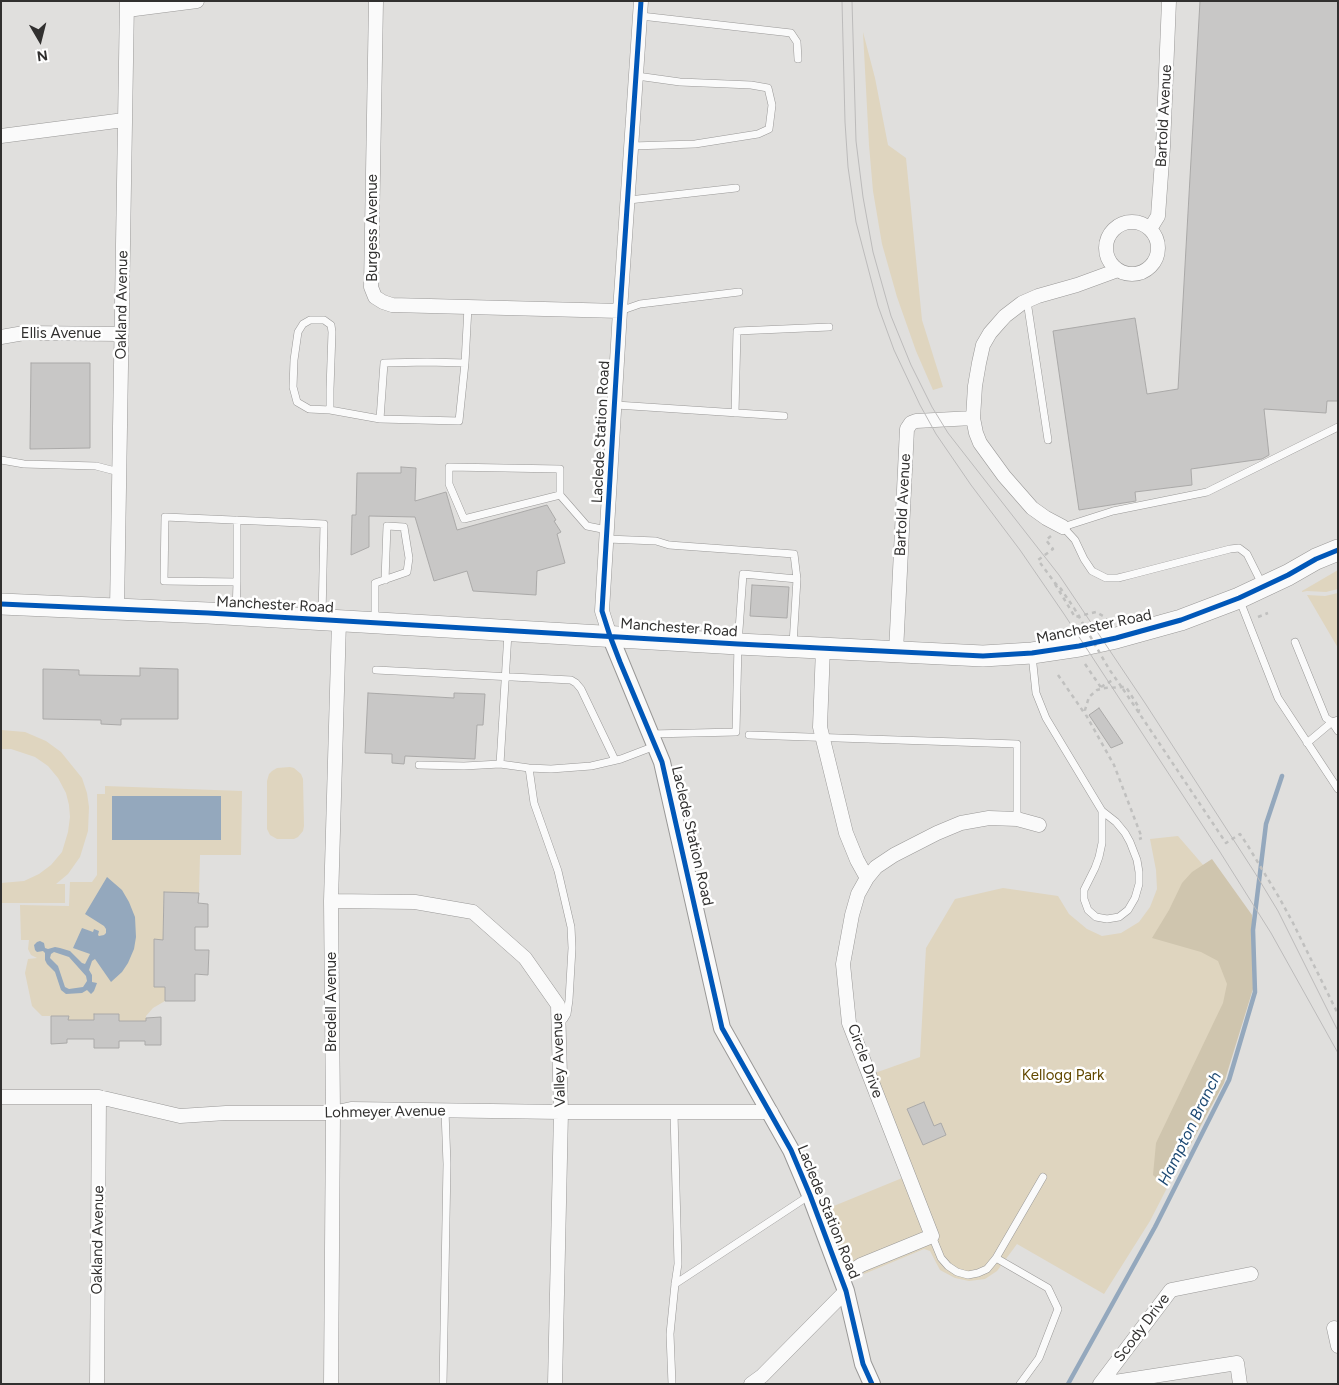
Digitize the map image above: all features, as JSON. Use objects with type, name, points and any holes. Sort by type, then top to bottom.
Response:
[{"type":"main road","name":"Manchester Road","points":[[1316,559],[1338,538]]},
{"type":"main road","name":"Manchester Road","points":[[1,604],[983,656],[1032,653],[1079,646],[1181,620],[1263,587],[1316,559],[1338,550]]},
{"type":"street","points":[[127,6],[197,1]]},
{"type":"street","name":"Burgess Avenue","points":[[376,1],[372,287],[375,297],[392,305],[620,311]]},
{"type":"street","name":"Laclede Station Road","points":[[641,1],[602,611],[610,636],[662,762],[722,1028],[771,1112],[791,1150],[810,1195],[844,1284],[863,1364],[872,1384]]},
{"type":"street","name":"Bartold Avenue","points":[[1150,229],[1158,216],[1169,1]]},
{"type":"street","name":"Oakland Avenue","points":[[117,609],[127,6]]},
{"type":"street","points":[[1,136],[124,120]]},
{"type":"street","points":[[1128,222],[1136,222],[1150,229],[1158,244],[1157,252],[1150,267],[1143,272],[1134,274],[1118,270],[1112,265],[1106,251],[1106,243],[1113,230],[1128,222]]},
{"type":"street","points":[[1059,530],[1032,508],[1004,476],[980,443],[973,418],[983,345],[990,333],[1005,316],[1027,300],[1118,270]]},
{"type":"street","name":"Ellis Avenue","points":[[1,337],[24,333],[121,334]]},
{"type":"street","name":"Bartold Avenue","points":[[896,652],[907,429],[911,423],[916,421],[973,418]]},
{"type":"street","name":"Bredell Avenue","points":[[330,621],[333,1113],[332,1384]]},
{"type":"street","points":[[823,648],[820,726],[846,833],[866,878],[876,867],[894,855],[961,822],[989,818],[1017,819],[1039,825]]},
{"type":"street","name":"Circle Drive","points":[[866,878],[858,894],[852,916],[843,964],[849,1023],[932,1236]]},
{"type":"street","name":"Valley Avenue","points":[[331,901],[415,902],[473,912],[525,958],[558,1005],[561,1112],[555,1384]]},
{"type":"street","name":"Lohmeyer Avenue","points":[[1,1097],[99,1097],[180,1116],[226,1113],[333,1113],[351,1109],[674,1113],[771,1112]]},
{"type":"street","name":"Oakland Avenue","points":[[97,1384],[99,1097]]},
{"type":"street","points":[[760,1381],[861,1265],[932,1236]]},
{"type":"street","name":"Scody Drive","points":[[1101,1384],[1171,1290],[1251,1274]]},
{"type":"street","points":[[1334,1328],[1338,1346]]},
{"type":"street","points":[[1101,1384],[1237,1363],[1240,1384]]},
{"type":"lane","points":[[640,16],[791,33],[797,42],[798,59]]},
{"type":"lane","points":[[632,146],[695,144],[758,134],[769,129],[772,105],[768,88],[751,85],[680,82],[637,76]]},
{"type":"lane","points":[[629,200],[736,188]]},
{"type":"lane","points":[[620,311],[640,304],[739,292]]},
{"type":"lane","points":[[1027,300],[1048,440]]},
{"type":"lane","points":[[330,410],[332,332],[330,325],[324,320],[310,320],[302,324],[298,332],[293,387],[297,402],[308,409],[330,410],[380,419],[459,421],[468,307]]},
{"type":"lane","points":[[735,413],[737,331],[828,328]]},
{"type":"lane","points":[[380,419],[384,363],[465,363]]},
{"type":"lane","points":[[616,405],[784,416]]},
{"type":"lane","points":[[1059,530],[1113,511],[1207,492],[1338,427]]},
{"type":"lane","points":[[1,460],[24,464],[96,466],[119,472]]},
{"type":"lane","points":[[560,495],[464,519],[449,484],[449,467],[560,469],[560,495],[587,526],[607,535],[656,541],[669,545],[794,554],[797,579],[793,646]]},
{"type":"lane","points":[[237,582],[164,581],[165,517],[324,524],[330,621]]},
{"type":"lane","points":[[236,615],[237,520]]},
{"type":"lane","points":[[375,623],[375,583],[385,580],[407,572],[409,558],[404,527],[387,526],[385,580]]},
{"type":"lane","points":[[1059,530],[1075,540],[1092,571],[1106,578],[1130,576],[1240,548],[1247,554],[1263,587]]},
{"type":"lane","points":[[418,765],[464,766],[500,764],[551,769],[591,766],[615,760],[653,740],[736,732],[738,644],[743,574],[797,579]]},
{"type":"lane","points":[[1238,598],[1278,698],[1338,789]]},
{"type":"lane","points":[[500,764],[508,631]]},
{"type":"lane","points":[[1295,642],[1326,718],[1335,721]]},
{"type":"lane","points":[[1032,653],[1036,692],[1046,718],[1102,811],[1116,822],[1125,833],[1137,860],[1139,884],[1135,898],[1128,910],[1118,917],[1107,919],[1096,917],[1088,910],[1084,900],[1084,890],[1100,856],[1102,811]]},
{"type":"lane","points":[[376,670],[571,680],[581,689],[615,760]]},
{"type":"lane","points":[[1307,743],[1335,721]]},
{"type":"lane","points":[[1335,721],[1338,730]]},
{"type":"lane","points":[[749,735],[1017,744],[1017,819]]},
{"type":"lane","points":[[529,768],[534,803],[558,871],[571,927],[572,948],[569,1000],[567,1014],[558,1024]]},
{"type":"lane","points":[[443,1384],[447,1164],[445,1111]]},
{"type":"lane","points":[[672,1384],[670,1334],[674,1284],[678,1264],[674,1113]]},
{"type":"lane","points":[[932,1236],[941,1258],[957,1272],[968,1274],[978,1273],[987,1269],[996,1258],[1043,1177]]},
{"type":"lane","points":[[674,1284],[810,1195]]},
{"type":"lane","points":[[996,1258],[1048,1288],[1058,1309],[1039,1358],[1020,1384]]},
{"type":"path","points":[[1059,530],[1046,540],[1053,549],[1038,560],[1074,608],[1116,679],[1226,843],[1240,834],[1280,899],[1338,1014]]},
{"type":"path","points":[[1055,583],[1075,617],[1096,612],[1104,616],[1109,623]]},
{"type":"path","points":[[1258,617],[1268,613]]},
{"type":"path","points":[[1085,664],[1101,688]]},
{"type":"path","points":[[1058,674],[1086,715],[1114,765],[1142,838],[1130,842]]},
{"type":"path","points":[[1086,715],[1086,704],[1092,693],[1116,679]]},
{"type":"path","points":[[1101,688],[1126,687],[1139,708],[1138,713]]},
{"type":"green space","points":[[863,32],[875,78],[888,145],[906,158],[922,320],[943,387],[933,390],[916,351],[897,297],[882,244],[873,191]]},
{"type":"green space","points":[[1338,570],[1338,589],[1326,592],[1302,592],[1302,591]]},
{"type":"green space","points":[[1338,593],[1338,648],[1307,595],[1325,596]]},
{"type":"green space","points":[[1,730],[25,732],[46,741],[61,752],[82,778],[89,807],[88,831],[80,857],[68,874],[56,884],[65,884],[65,903],[1,903],[1,883],[24,881],[39,874],[51,865],[62,852],[70,817],[66,793],[58,778],[48,766],[35,757],[11,749],[1,749]]},
{"type":"green space","points":[[290,767],[301,774],[303,779],[304,826],[303,831],[294,839],[277,839],[270,835],[267,829],[267,781],[272,771],[277,768]]},
{"type":"green space","points":[[105,786],[242,791],[241,855],[200,855],[199,893],[164,893],[163,940],[154,940],[154,986],[165,987],[165,1001],[153,1008],[146,1016],[146,1021],[119,1021],[118,1014],[94,1014],[94,1020],[68,1020],[68,1016],[42,1016],[32,1006],[25,973],[28,959],[37,958],[31,955],[28,949],[29,940],[21,940],[20,905],[69,906],[70,882],[92,882],[97,875],[97,794],[105,794]]},
{"type":"green space","name":"Kellogg Park","points":[[1178,836],[1248,917],[1220,1085],[1150,1221],[1104,1294],[1017,1244],[997,1271],[985,1279],[969,1281],[955,1278],[940,1270],[930,1251],[924,1249],[864,1274],[853,1261],[846,1262],[824,1210],[912,1174],[872,1074],[920,1057],[926,948],[955,899],[1003,888],[1058,896],[1069,914],[1087,929],[1102,936],[1121,933],[1139,922],[1150,907],[1157,889],[1156,870],[1150,839]]},
{"type":"shaded area","points":[[1212,859],[1252,915],[1253,989],[1224,1083],[1167,1188],[1153,1175],[1156,1143],[1223,1003],[1227,984],[1218,961],[1201,952],[1152,938],[1169,910],[1182,883],[1192,872]]},
{"type":"water","points":[[112,796],[221,796],[221,840],[112,840]]},
{"type":"water","points":[[107,877],[122,890],[135,917],[136,937],[134,949],[122,972],[111,982],[95,959],[92,961],[89,970],[92,975],[92,982],[97,983],[94,991],[91,994],[87,990],[82,993],[66,994],[61,990],[55,972],[47,964],[45,953],[43,951],[37,952],[34,945],[40,941],[48,949],[55,947],[70,951],[85,964],[90,954],[73,948],[82,928],[93,932],[94,929],[99,931],[99,936],[106,933],[106,929],[85,914]],"holes":[[[54,952],[69,957],[86,976],[87,981],[83,987],[69,989],[65,987],[58,966],[50,958]]]},
{"type":"building","points":[[1200,1],[1338,1],[1338,401],[1327,401],[1326,413],[1264,409],[1269,455],[1262,459],[1191,469],[1192,485],[1135,492],[1136,501],[1079,510],[1053,331],[1135,318],[1147,394],[1178,389]]},
{"type":"building","points":[[31,363],[90,363],[90,448],[30,449]]},
{"type":"building","points":[[401,467],[416,468],[415,501],[446,492],[457,530],[547,505],[561,532],[557,534],[565,563],[537,571],[536,595],[473,591],[467,571],[434,581],[415,517],[369,516],[369,547],[351,555],[352,515],[356,515],[357,473],[401,473]]},
{"type":"building","points":[[752,585],[789,587],[787,618],[750,616]]},
{"type":"building","points":[[140,668],[178,669],[178,719],[121,719],[121,725],[101,724],[101,720],[43,719],[43,669],[79,670],[79,675],[140,676]]},
{"type":"building","points":[[368,693],[454,698],[454,693],[485,694],[483,725],[477,725],[475,759],[405,756],[404,764],[392,763],[392,754],[365,753]]},
{"type":"building","points":[[1099,708],[1123,743],[1111,748],[1089,715]]},
{"type":"building","points":[[164,892],[199,893],[198,903],[208,904],[208,927],[195,927],[195,950],[209,950],[208,975],[195,974],[195,1001],[165,1001],[165,987],[154,987],[154,939],[163,940]]},
{"type":"building","points":[[94,1014],[119,1014],[119,1021],[146,1021],[146,1018],[161,1017],[161,1045],[145,1045],[145,1041],[119,1041],[119,1048],[94,1048],[94,1039],[67,1039],[67,1043],[51,1044],[51,1016],[69,1016],[68,1020],[94,1020]]},
{"type":"building","points":[[924,1102],[934,1126],[941,1123],[946,1135],[923,1145],[907,1109]]},
{"type":"waterway","name":"Hampton Branch","points":[[1068,1384],[1155,1227],[1229,1080],[1255,992],[1253,930],[1266,824],[1282,776]]},
{"type":"tram line","points":[[842,1],[845,122],[848,167],[856,222],[878,306],[894,350],[936,434],[1064,614],[1220,852],[1271,933],[1338,1053]]},
{"type":"tram line","points":[[852,1],[856,141],[863,197],[873,252],[891,316],[911,365],[932,407],[948,433],[1059,575],[1145,703],[1255,873],[1278,911],[1338,1031]]},
{"type":"cycle path","points":[[641,1],[602,611],[620,662],[662,762],[722,1028],[791,1150],[810,1195],[846,1291],[863,1364],[872,1384]]},
{"type":"cycle path","points":[[1,604],[208,613],[738,644],[983,656],[1032,653],[1079,646],[1181,620],[1239,598],[1338,550]]}]
